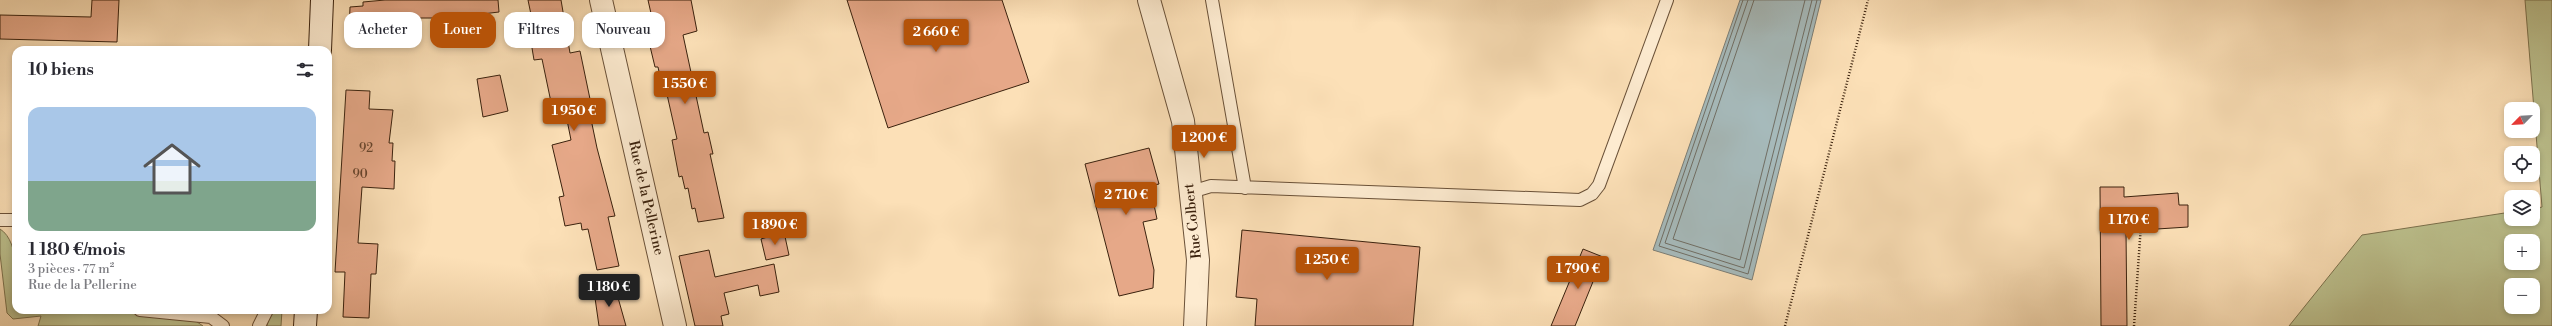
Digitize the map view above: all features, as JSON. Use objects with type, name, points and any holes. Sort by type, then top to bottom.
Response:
[{"type":"street","points":[[320,46],[322,0]]},
{"type":"street","name":"Rue de la Pellerine","points":[[601,0],[675,326]]},
{"type":"street","name":"Rue Colbert","points":[[1149,0],[1183,121],[1198,260],[1195,326]]},
{"type":"street","points":[[305,326],[306,314]]},
{"type":"lane","points":[[1212,0],[1245,188]]},
{"type":"lane","points":[[1191,192],[1211,186],[1580,200],[1592,194],[1599,185],[1667,0]]},
{"type":"lane","points":[[0,220],[12,220]]},
{"type":"lane","points":[[181,314],[211,317],[223,326]]},
{"type":"lane","points":[[259,326],[264,314]]},
{"type":"path","points":[[1785,326],[1868,0]]},
{"type":"path","points":[[2134,326],[2142,210]]},
{"type":"green space","points":[[2525,0],[2552,0],[2552,326],[2289,326],[2362,235],[2504,213],[2504,226],[2540,226],[2540,207],[2542,207],[2540,182],[2540,146],[2537,146],[2536,138],[2540,138],[2540,102],[2533,102]]},
{"type":"green space","points":[[0,229],[7,235],[12,248],[12,314],[187,315],[203,326],[38,326],[41,316],[13,319],[7,313],[0,254]]},
{"type":"green space","points":[[270,314],[282,314],[281,326],[267,326]]},
{"type":"water","points":[[1740,0],[1821,0],[1752,280],[1653,250]]},
{"type":"building","points":[[92,0],[119,0],[117,42],[0,39],[0,15],[91,17]]},
{"type":"building","points":[[385,0],[498,0],[499,12],[430,12],[430,18],[422,18],[422,12],[350,12],[350,7],[363,6],[363,2]]},
{"type":"building","points":[[528,0],[561,0],[563,12],[530,12]]},
{"type":"building","points":[[648,0],[691,0],[697,31],[683,35],[704,133],[708,132],[713,154],[710,154],[724,218],[698,222],[695,208],[692,209],[688,188],[685,189],[682,176],[679,177],[672,140],[677,139],[666,90],[663,90],[658,67],[655,67],[650,48],[665,48],[665,12],[651,12]]},
{"type":"building","points":[[847,0],[1002,0],[1029,82],[888,128]]},
{"type":"building","points":[[532,48],[569,48],[570,53],[580,51],[590,99],[587,100],[597,148],[615,216],[608,217],[619,266],[597,270],[588,229],[582,230],[581,223],[565,226],[559,197],[564,196],[552,145],[571,140],[564,105],[552,107],[542,59],[534,60]]},
{"type":"building","points":[[500,75],[508,111],[483,117],[477,79]]},
{"type":"building","points":[[346,90],[370,91],[369,109],[393,110],[389,143],[393,143],[392,161],[395,161],[394,189],[362,187],[358,243],[378,244],[376,274],[371,274],[369,318],[343,317],[345,272],[335,272]]},
{"type":"building","points":[[1149,148],[1159,184],[1150,186],[1157,219],[1143,222],[1154,270],[1153,288],[1119,296],[1085,164]]},
{"type":"building","points":[[2100,187],[2124,187],[2124,197],[2178,193],[2179,205],[2188,205],[2188,227],[2126,231],[2127,326],[2101,326]]},
{"type":"building","points":[[1242,230],[1420,247],[1413,326],[1255,326],[1257,299],[1236,297]]},
{"type":"building","points":[[784,232],[789,255],[766,260],[761,239]]},
{"type":"building","points":[[1583,249],[1603,257],[1575,326],[1551,326]]},
{"type":"building","points":[[709,250],[715,277],[774,264],[779,292],[760,296],[758,285],[724,293],[729,314],[721,316],[723,326],[695,326],[679,256]]},
{"type":"building","points":[[615,287],[626,326],[599,326],[594,291]]}]
